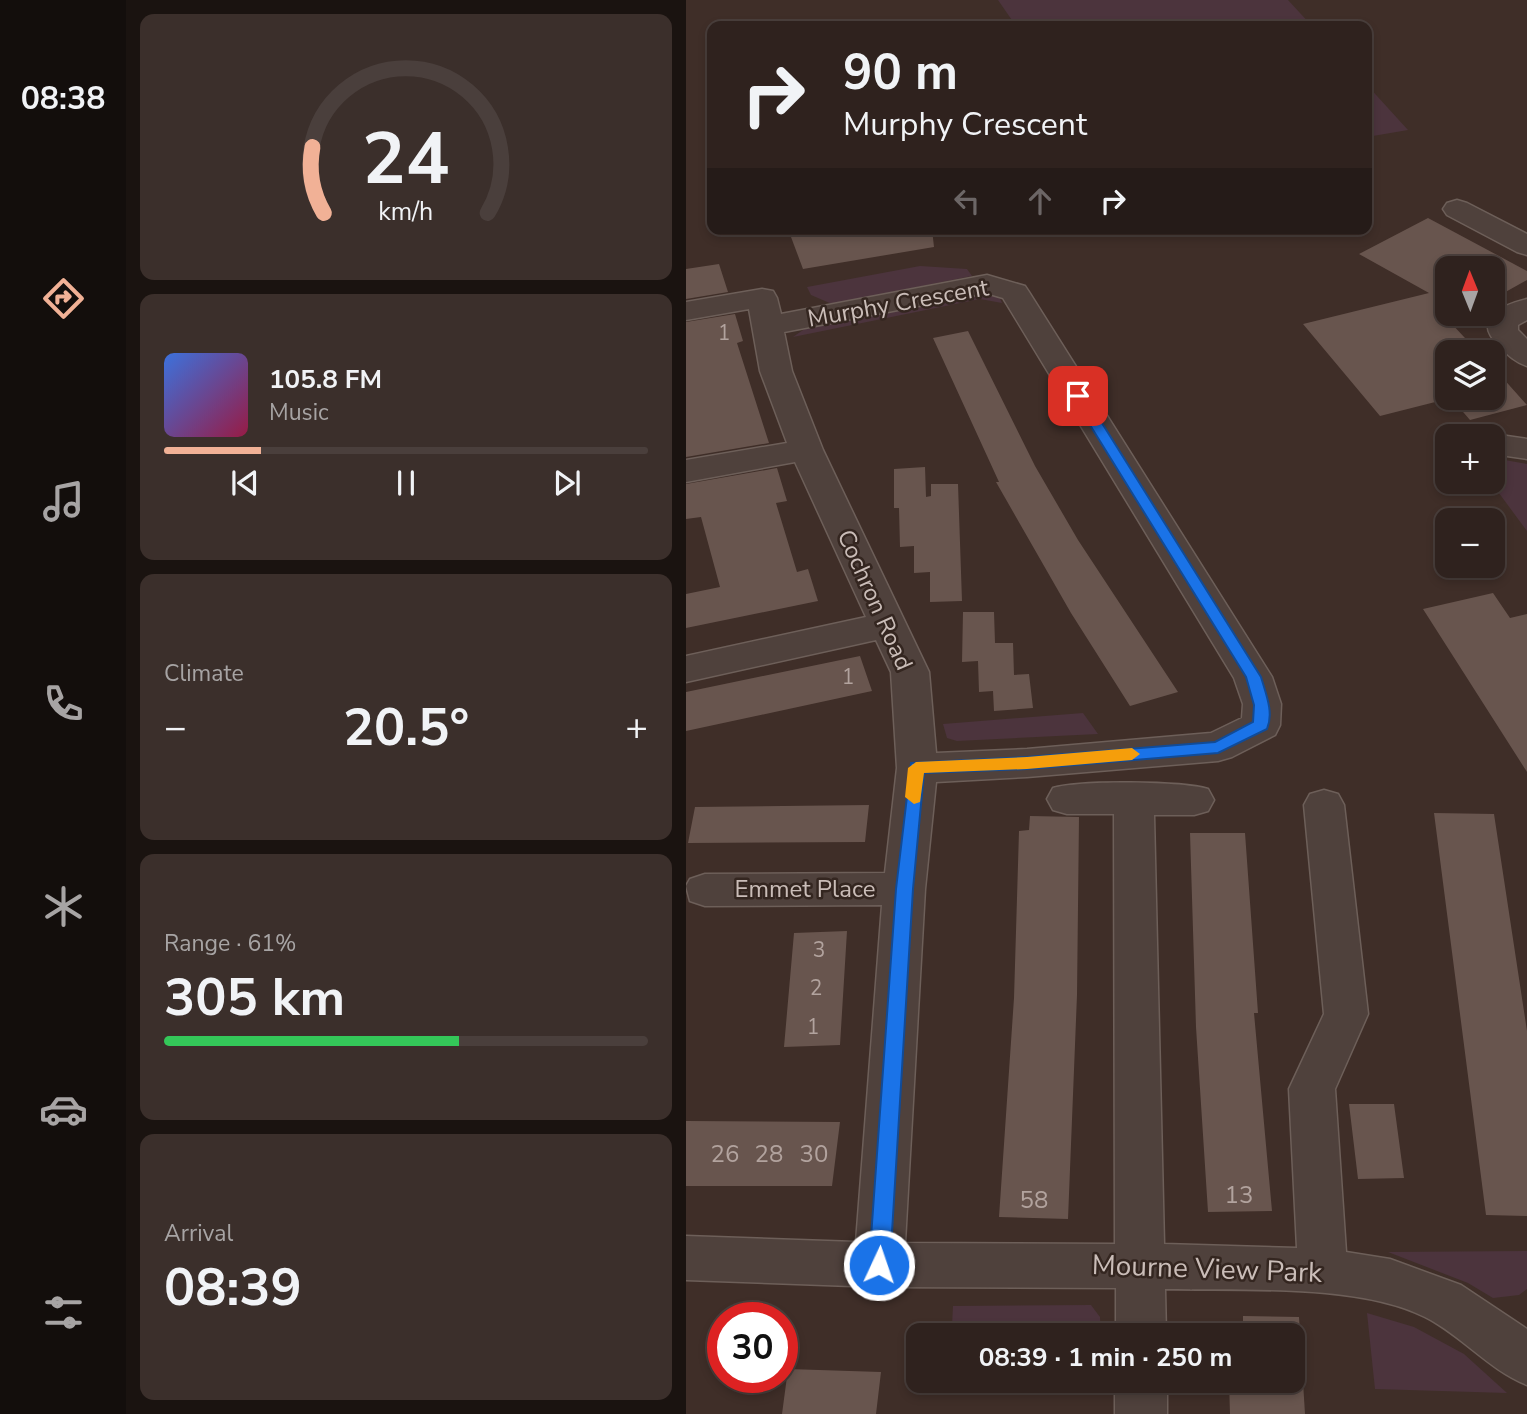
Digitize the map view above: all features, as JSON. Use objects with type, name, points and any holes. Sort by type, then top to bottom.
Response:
[{"type":"street","points":[[1457,209],[1527,246]]},
{"type":"street","name":"Murphy Crescent","points":[[768,326],[987,284],[1014,292],[1254,677],[1262,705],[1261,725],[1218,747],[1027,763],[916,768]]},
{"type":"street","name":"Cochron Road","points":[[686,311],[762,298],[776,371],[806,450],[909,672],[916,768],[879,1265]]},
{"type":"street","points":[[1527,308],[1502,321],[1503,332],[1527,356]]},
{"type":"street","points":[[1505,446],[1527,449]]},
{"type":"street","points":[[686,471],[806,450]]},
{"type":"street","points":[[686,669],[888,625]]},
{"type":"street","points":[[1067,799],[1194,800]]},
{"type":"street","points":[[1134,799],[1141,1323]]},
{"type":"street","points":[[1323,1271],[1312,1089],[1346,1014],[1324,805]]},
{"type":"street","name":"Emmet Place","points":[[705,890],[905,889]]},
{"type":"street","name":"Mourne View Park","points":[[686,1258],[879,1265],[1141,1266],[1323,1271],[1390,1280],[1443,1301],[1523,1350]]},
{"type":"street","points":[[1141,1393],[1141,1414]]},
{"type":"shaded area","points":[[998,0],[1288,0],[1307,21],[1013,21]]},
{"type":"shaded area","points":[[1372,90],[1408,130],[1372,136]]},
{"type":"shaded area","points":[[920,266],[967,269],[972,276],[832,304],[811,295],[807,287]]},
{"type":"shaded area","points":[[978,289],[997,292],[1002,303],[980,299],[793,337],[813,323]]},
{"type":"shaded area","points":[[1505,460],[1527,464],[1527,531],[1500,494],[1505,494]]},
{"type":"shaded area","points":[[1083,713],[1098,734],[957,741],[947,738],[943,724]]},
{"type":"shaded area","points":[[1527,1251],[1527,1289],[1519,1295],[1493,1298],[1468,1283],[1388,1252]]},
{"type":"shaded area","points":[[1091,1305],[1100,1317],[1100,1323],[952,1323],[953,1306]]},
{"type":"shaded area","points":[[1367,1313],[1414,1327],[1464,1354],[1507,1393],[1375,1389]]},
{"type":"building","points":[[1428,218],[1499,256],[1435,256],[1435,326],[1454,326],[1467,340],[1435,340],[1435,402],[1380,416],[1303,324],[1429,293],[1359,254]]},
{"type":"building","points":[[933,235],[934,247],[803,269],[791,237]]},
{"type":"building","points":[[1505,259],[1527,271],[1527,280],[1505,292]]},
{"type":"building","points":[[719,264],[728,292],[686,299],[686,269]]},
{"type":"building","points":[[735,314],[743,341],[737,343],[769,443],[686,457],[686,322]]},
{"type":"building","points":[[968,331],[1035,466],[1078,540],[1178,692],[1130,706],[1071,613],[996,482],[999,482],[933,338]]},
{"type":"building","points":[[1505,380],[1527,405],[1470,420],[1461,410],[1505,410]]},
{"type":"building","points":[[925,467],[926,497],[931,496],[931,484],[958,484],[962,601],[930,602],[930,572],[914,573],[914,546],[900,547],[899,508],[894,508],[894,469]]},
{"type":"building","points":[[777,468],[787,501],[776,503],[797,572],[808,569],[818,601],[686,628],[686,594],[720,587],[701,517],[686,519],[686,484]]},
{"type":"building","points":[[1493,593],[1510,618],[1527,614],[1527,772],[1423,609]]},
{"type":"building","points":[[963,612],[994,612],[995,643],[1013,643],[1014,675],[1029,674],[1033,708],[994,711],[993,691],[979,692],[978,661],[962,662]]},
{"type":"building","points":[[860,656],[872,691],[686,731],[686,692]]},
{"type":"building","points":[[869,805],[865,842],[688,843],[695,807]]},
{"type":"building","points":[[1434,813],[1494,814],[1527,1031],[1527,1216],[1486,1215]]},
{"type":"building","points":[[1030,816],[1079,817],[1077,995],[1068,1219],[999,1217],[1014,998],[1019,831],[1029,830]]},
{"type":"building","points":[[1190,833],[1245,833],[1258,1013],[1254,1013],[1272,1211],[1208,1212],[1196,1027]]},
{"type":"building","points":[[847,931],[840,1045],[784,1047],[794,933]]},
{"type":"building","points":[[1349,1104],[1394,1104],[1404,1178],[1358,1179]]},
{"type":"building","points":[[686,1121],[840,1122],[832,1186],[686,1186]]},
{"type":"building","points":[[1243,1316],[1299,1317],[1299,1323],[1243,1323]]},
{"type":"building","points":[[798,1369],[881,1372],[876,1414],[782,1414],[785,1393],[798,1393]]},
{"type":"building","points":[[1229,1393],[1304,1393],[1305,1414],[1230,1414]]},
{"type":"slow traffic","points":[[914,797],[916,768],[1027,763],[1132,754]]},
{"type":"route","points":[[879,1265],[916,768],[1027,763],[1218,747],[1261,725],[1262,705],[1254,677],[1078,396]]}]
